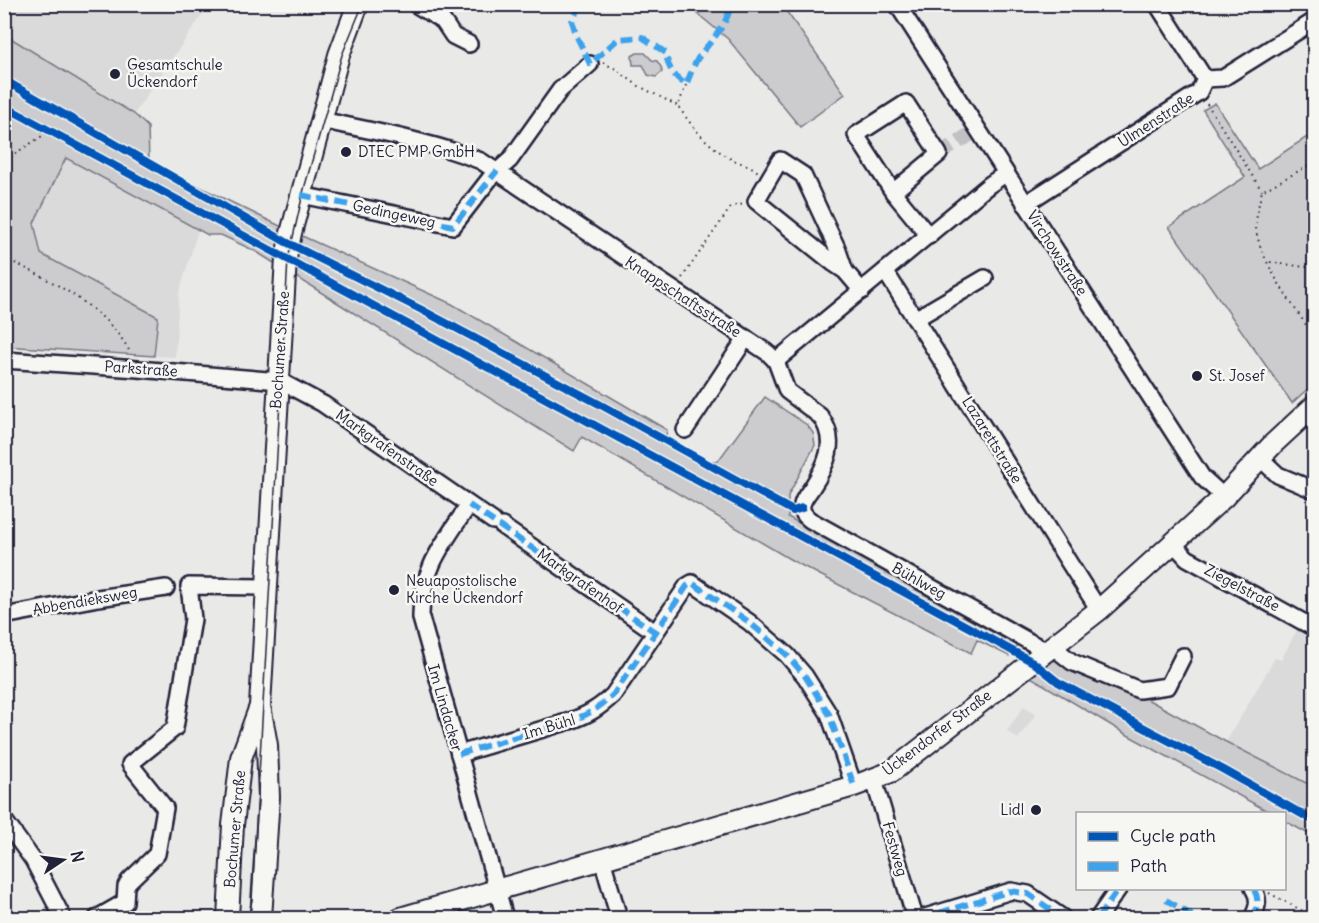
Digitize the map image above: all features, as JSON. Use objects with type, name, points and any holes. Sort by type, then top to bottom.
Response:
[{"type":"main road","name":"Bochumer Straße","points":[[261,918],[269,797],[267,745],[260,706],[286,258],[339,55],[358,4]]},
{"type":"main road","name":"Ückendorfer Straße","points":[[400,918],[854,786],[891,772],[1100,610],[1224,497],[1260,458],[1314,406]]},
{"type":"main road","name":"Bochumer Straße","points":[[228,918],[233,825],[241,759],[260,706]]},
{"type":"street","points":[[415,4],[443,21],[453,36],[469,44]]},
{"type":"street","name":"Virchowstraße","points":[[897,4],[1202,477],[1224,497]]},
{"type":"street","points":[[1157,4],[1202,86]]},
{"type":"street","name":"Ulmenstraße","points":[[1025,204],[1202,86],[1223,78],[1314,21]]},
{"type":"street","points":[[497,171],[510,160],[560,90],[590,64]]},
{"type":"street","points":[[893,192],[939,154],[906,103],[856,135],[893,192],[929,236]]},
{"type":"street","name":"Knappschaftsstraße","points":[[321,120],[420,142],[481,161],[746,338],[776,361]]},
{"type":"street","points":[[845,270],[833,263],[756,201],[780,160],[803,175],[845,270],[862,291]]},
{"type":"street","name":"Gedingeweg","points":[[301,195],[453,226],[497,171]]},
{"type":"street","points":[[776,361],[1005,174]]},
{"type":"street","name":"Lazarettstraße","points":[[885,271],[1100,610]]},
{"type":"street","points":[[915,319],[985,279]]},
{"type":"street","points":[[684,430],[746,338]]},
{"type":"street","name":"Parkstraße","points":[[4,360],[278,381]]},
{"type":"street","name":"Bühlweg","points":[[776,361],[787,392],[820,416],[830,439],[824,469],[803,501],[802,511],[810,520],[1072,662],[1139,690],[1168,686],[1183,656]]},
{"type":"street","name":"Markgrafenstraße","points":[[278,381],[323,404],[500,525]]},
{"type":"street","points":[[1260,458],[1278,475],[1314,490]]},
{"type":"street","name":"Im Lindacker","points":[[470,505],[438,551],[425,581],[420,605],[424,634],[506,918]]},
{"type":"street","name":"Markgrafenhof","points":[[500,525],[655,632]]},
{"type":"street","name":"Ziegelstraße","points":[[1173,543],[1187,558],[1314,628]]},
{"type":"street","points":[[655,632],[689,584],[695,584],[745,619],[787,655],[822,701],[837,735],[854,786]]},
{"type":"street","points":[[97,918],[125,902],[126,886],[129,881],[158,851],[165,808],[130,764],[175,728],[193,619],[189,586],[266,587]]},
{"type":"street","name":"Abbendieksweg","points":[[4,616],[166,588]]},
{"type":"street","name":"Im Bühl","points":[[459,754],[586,716],[602,706],[613,695],[655,632]]},
{"type":"street","name":"Festweg","points":[[874,780],[915,918]]},
{"type":"street","points":[[4,820],[33,860],[63,918]]},
{"type":"street","points":[[602,859],[620,918]]},
{"type":"street","points":[[1098,918],[1118,890]]},
{"type":"street","points":[[1252,918],[1258,909],[1257,895],[1254,890]]},
{"type":"street","points":[[922,918],[1011,891],[1028,894],[1063,918]]},
{"type":"path","points":[[590,64],[604,63],[637,85],[678,106],[698,134],[730,159],[752,166],[764,179],[756,201],[731,207],[674,290]]},
{"type":"path","points":[[678,106],[686,85]]},
{"type":"path","points":[[1202,86],[1262,191],[1256,228],[1261,246],[1278,280],[1314,337]]},
{"type":"path","points":[[5,160],[50,131]]},
{"type":"path","points":[[1262,191],[1314,165]]},
{"type":"path","points":[[4,223],[4,242]]},
{"type":"path","points":[[4,258],[42,276],[74,296],[99,316],[125,343],[138,369]]},
{"type":"path","points":[[1268,262],[1314,266]]},
{"type":"path","points":[[1263,890],[1314,918]]},
{"type":"shaded area","name":"Gesamtschule Ückendorf","points":[[4,5],[209,5],[134,114],[5,34]]},
{"type":"shaded area","points":[[687,5],[782,5],[845,94],[800,127],[728,39]]},
{"type":"shaded area","points":[[4,34],[134,114],[148,127],[149,162],[280,226],[452,304],[667,430],[665,442],[705,461],[718,461],[765,397],[807,425],[813,433],[815,445],[788,496],[788,517],[1017,645],[1009,656],[977,640],[971,653],[793,561],[582,437],[574,451],[255,251],[221,235],[208,235],[66,158],[34,223],[41,254],[158,317],[154,356],[5,346]]},
{"type":"shaded area","points":[[645,53],[652,60],[657,61],[662,72],[656,77],[648,75],[643,65],[633,65],[632,56]]},
{"type":"shaded area","points":[[1215,103],[1258,169],[1307,137],[1314,149],[1314,383],[1292,403],[1169,227],[1245,177],[1203,110]]},
{"type":"shaded area","points":[[65,158],[198,230],[179,294],[175,357],[155,356],[158,317],[42,254],[35,223]]},
{"type":"shaded area","points":[[1298,628],[1314,637],[1314,787],[1226,742],[1275,658],[1281,660]]},
{"type":"shaded area","points":[[1064,654],[1314,787],[1314,837],[1286,822],[1286,812],[1269,812],[1124,733],[1029,676]]},
{"type":"shaded area","points":[[1024,706],[1036,714],[1018,739],[1007,731]]},
{"type":"tunnel","points":[[939,154],[977,130]]},
{"type":"tram line","points":[[248,918],[252,900],[288,259],[304,189],[342,55],[363,4]]},
{"type":"marked path","points":[[581,4],[572,21],[590,64],[618,39],[642,37],[666,53],[672,71],[686,85],[698,58],[726,20],[731,4]]},
{"type":"marked path","points":[[301,195],[453,226],[497,171]]},
{"type":"marked path","points":[[469,505],[655,632]]},
{"type":"marked path","points":[[459,754],[570,721],[598,707],[613,695],[687,586],[692,583],[749,622],[787,655],[805,676],[829,714],[854,786]]},
{"type":"marked path","points":[[1098,918],[1118,890]]},
{"type":"marked path","points":[[1252,918],[1257,903],[1254,890]]},
{"type":"marked path","points":[[922,918],[1011,891],[1028,894],[1063,918]]},
{"type":"marked path","points":[[1166,900],[1197,918]]},
{"type":"cycle path","points":[[4,80],[286,242],[420,309],[601,405],[793,511],[802,508]]},
{"type":"cycle path","points":[[4,106],[1033,662],[1058,682],[1224,770],[1314,821]]},
{"type":"place","name":"Gesamtschule Ückendorf","points":[[115,74]]},
{"type":"place","name":"DTEC PMP GmbH","points":[[346,152]]},
{"type":"place","name":"St. Josef","points":[[1197,376]]},
{"type":"place","name":"Neuapostolische Kirche Ückendorf","points":[[394,590]]},
{"type":"place","name":"Lidl","points":[[1036,810]]}]
